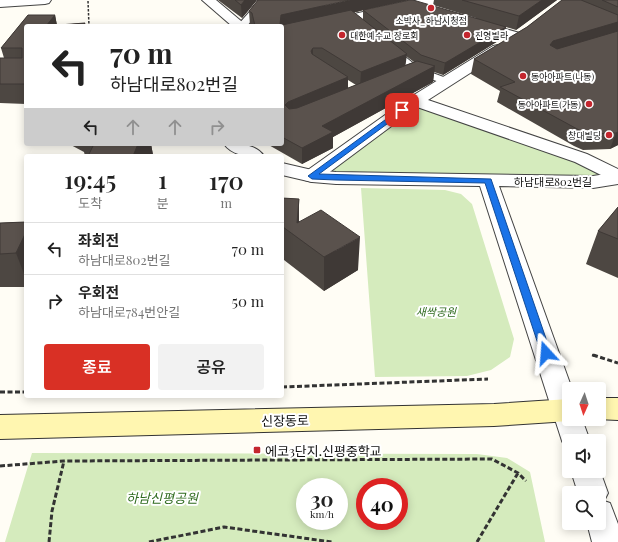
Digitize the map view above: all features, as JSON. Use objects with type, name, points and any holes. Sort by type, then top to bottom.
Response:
[{"type":"main road","points":[[606,409],[618,409]]},
{"type":"main road","name":"신장동로","points":[[0,427],[494,415],[562,410]]},
{"type":"street","points":[[0,3],[45,0]]},
{"type":"street","points":[[208,0],[238,24]]},
{"type":"street","points":[[394,0],[411,5],[434,6]]},
{"type":"street","points":[[284,34],[411,5]]},
{"type":"street","points":[[465,21],[518,37]]},
{"type":"street","points":[[312,176],[415,101],[530,28]]},
{"type":"street","points":[[415,101],[581,158],[618,177]]},
{"type":"street","points":[[237,146],[251,154]]},
{"type":"street","name":"하남대로802번길","points":[[284,169],[312,176],[336,178],[593,182],[618,177]]},
{"type":"street","points":[[488,181],[562,396]]},
{"type":"street","points":[[604,530],[608,542]]},
{"type":"lane","points":[[243,24],[264,0]]},
{"type":"lane","points":[[352,19],[364,28]]},
{"type":"lane","points":[[381,42],[415,70],[445,81]]},
{"type":"lane","points":[[401,76],[415,70]]},
{"type":"path","points":[[88,1],[89,24]]},
{"type":"path","points":[[592,355],[618,362]]},
{"type":"path","points":[[284,387],[488,379]]},
{"type":"path","points":[[0,392],[24,392]]},
{"type":"path","points":[[0,466],[64,462],[492,459],[518,473],[526,481]]},
{"type":"path","points":[[50,542],[52,510],[64,462]]},
{"type":"path","points":[[477,542],[518,473]]},
{"type":"path","points":[[148,542],[224,527],[332,542]]},
{"type":"green space","points":[[415,101],[618,178],[312,176]]},
{"type":"green space","name":"새싹공원","points":[[361,188],[445,190],[461,194],[472,204],[514,339],[510,357],[491,370],[467,376],[375,377]]},
{"type":"green space","name":"하남신평공원","points":[[32,453],[477,454],[507,458],[530,472],[545,542],[5,542]]},
{"type":"building","points":[[235,0],[245,0],[241,5]]},
{"type":"building","points":[[258,0],[350,0],[281,15],[280,24],[255,24],[252,13],[249,11]]},
{"type":"building","points":[[410,0],[506,27],[445,63],[421,55],[363,10]]},
{"type":"building","points":[[462,0],[542,0],[519,16]]},
{"type":"building","points":[[562,0],[581,0],[618,15],[618,22],[553,41],[550,45],[557,49],[618,31],[618,132],[616,133],[589,134],[579,130],[500,87],[515,82],[474,59],[527,27]]},
{"type":"building","points":[[602,0],[618,0],[618,7]]},
{"type":"building","points":[[351,10],[407,54],[361,72],[322,48],[313,48],[311,51],[312,54],[348,77],[288,102],[285,105],[289,109],[297,108],[417,61],[435,66],[322,126],[333,132],[302,148],[284,138],[284,25]]},
{"type":"building","points":[[28,15],[55,15],[48,24],[24,24],[24,84],[0,84],[0,58],[22,58],[22,48],[1,48]]},
{"type":"building","points":[[93,146],[137,146],[134,154],[89,154]]},
{"type":"building","points":[[284,198],[299,199],[297,223],[321,210],[360,237],[324,257],[284,228]]},
{"type":"building","points":[[618,207],[618,239],[598,231]]},
{"type":"building","points":[[24,222],[24,236],[16,253],[0,254],[0,223]]},
{"type":"place","name":"소박사_하남시청점","points":[[431,8]]},
{"type":"place","name":"대한예수교 장로회","points":[[342,35]]},
{"type":"place","name":"진영빌라","points":[[467,35]]},
{"type":"place","name":"동아아파트(나동)","points":[[523,76]]},
{"type":"place","name":"동아아파트(가동)","points":[[589,104]]},
{"type":"place","name":"창대빌딩","points":[[609,135]]},
{"type":"place","name":"에코3단지.신평중학교","points":[[257,450]]},
{"type":"route","points":[[402,110],[312,176],[336,178],[488,181],[546,353]]}]
